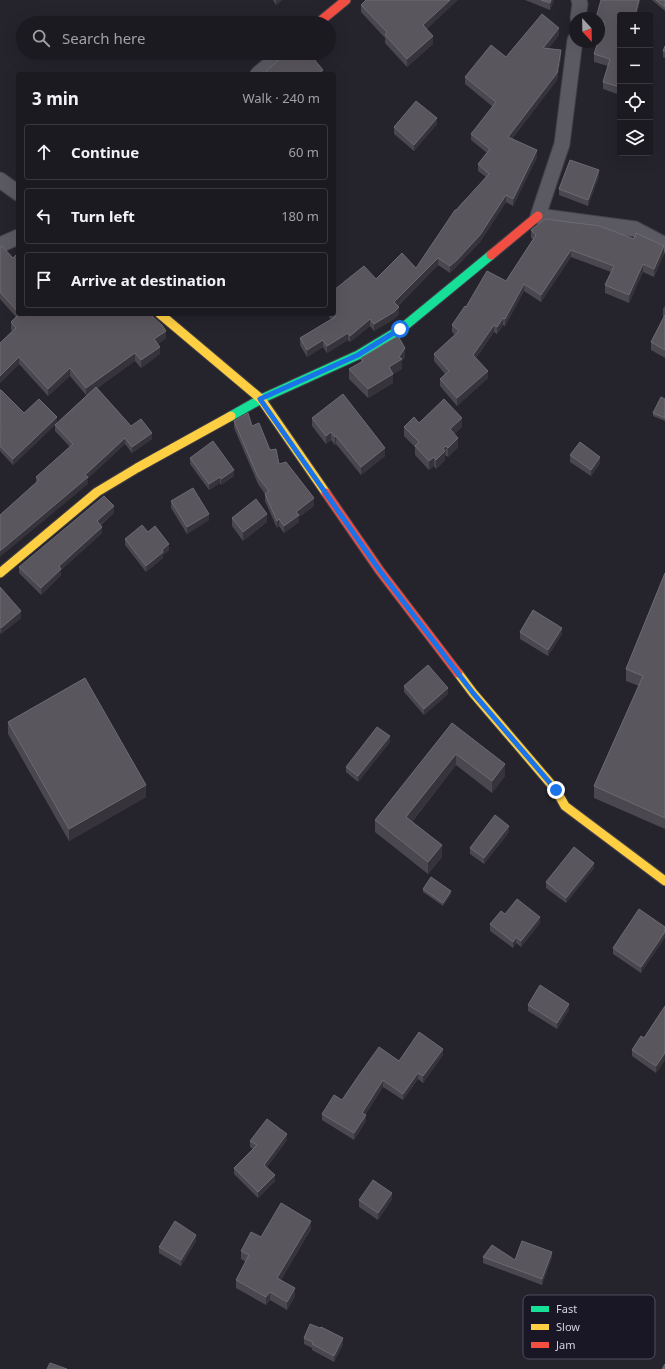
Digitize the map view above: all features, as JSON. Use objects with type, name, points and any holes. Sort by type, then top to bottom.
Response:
[{"type":"street","points":[[327,16],[346,0]]},
{"type":"street","points":[[579,0],[579,12]]},
{"type":"street","points":[[0,573],[97,492],[136,468],[260,399],[358,355],[400,329],[538,216],[562,144],[574,48]]},
{"type":"street","points":[[260,72],[275,60]]},
{"type":"street","points":[[0,180],[16,192]]},
{"type":"street","points":[[538,216],[635,229],[665,245]]},
{"type":"street","points":[[0,245],[16,238]]},
{"type":"street","points":[[162,316],[260,399],[380,571],[473,693],[556,790],[565,806],[665,881]]},
{"type":"building","points":[[366,0],[450,0],[423,25],[433,36],[407,59],[385,35],[387,32],[361,5]]},
{"type":"building","points":[[541,0],[551,0],[550,3]]},
{"type":"building","points":[[601,0],[639,0],[636,12],[617,12],[617,86],[603,82],[610,59],[594,54],[596,48],[605,48],[605,12],[598,12]]},
{"type":"building","points":[[656,0],[665,0],[665,7]]},
{"type":"building","points":[[542,14],[559,28],[543,48],[561,50],[557,73],[508,137],[537,150],[513,199],[506,195],[480,235],[450,266],[438,258],[394,302],[399,307],[394,312],[374,324],[370,319],[350,336],[348,333],[327,346],[323,340],[307,350],[300,338],[336,316],[336,288],[364,266],[376,279],[402,253],[416,268],[455,210],[489,174],[478,164],[490,149],[471,134],[496,102],[465,77],[491,45],[506,57]]},
{"type":"building","points":[[279,60],[315,60],[323,70],[320,72],[266,71]]},
{"type":"building","points":[[416,101],[437,118],[414,145],[394,127]]},
{"type":"building","points":[[570,160],[599,170],[588,200],[559,189]]},
{"type":"building","points":[[545,219],[600,226],[634,239],[636,233],[664,246],[654,269],[643,264],[629,295],[605,285],[614,266],[571,250],[541,295],[524,284],[505,319],[503,318],[497,327],[494,325],[473,355],[488,371],[457,398],[440,379],[449,371],[434,354],[459,331],[452,325],[465,306],[466,307],[487,271],[506,281],[536,235],[531,230]]},
{"type":"building","points":[[2,246],[13,258],[16,255],[16,310],[0,292],[0,248]]},
{"type":"building","points":[[665,315],[665,350],[651,342]]},
{"type":"building","points":[[17,316],[152,316],[166,331],[154,339],[160,347],[141,360],[135,353],[86,388],[70,368],[48,389],[19,357],[0,376],[0,343],[16,328],[11,322]]},
{"type":"building","points":[[398,336],[405,348],[399,357],[402,359],[389,367],[393,374],[368,389],[349,369],[363,361],[361,358]]},
{"type":"building","points":[[96,387],[131,426],[141,419],[152,433],[132,447],[125,438],[85,475],[88,477],[0,551],[0,515],[39,480],[36,477],[73,444],[55,425]]},
{"type":"building","points":[[0,390],[24,413],[39,399],[57,417],[13,459],[0,446],[0,428],[2,427],[0,425]]},
{"type":"building","points":[[343,394],[385,448],[361,467],[336,436],[335,437],[331,432],[326,436],[312,418]]},
{"type":"building","points":[[661,397],[665,399],[665,418],[653,413]]},
{"type":"building","points":[[444,399],[462,418],[450,429],[458,438],[448,448],[446,446],[443,448],[445,451],[436,460],[434,457],[429,461],[415,446],[419,442],[404,427],[414,417],[419,423]]},
{"type":"building","points":[[248,413],[252,426],[259,423],[270,450],[276,449],[279,464],[286,462],[314,498],[296,512],[299,515],[284,526],[279,519],[277,521],[265,494],[269,491],[258,477],[234,421]]},
{"type":"building","points":[[213,441],[234,470],[221,479],[220,477],[209,484],[190,458]]},
{"type":"building","points":[[580,442],[600,457],[591,470],[570,455]]},
{"type":"building","points":[[193,488],[209,514],[187,527],[171,501]]},
{"type":"building","points":[[104,496],[114,506],[97,521],[102,527],[59,566],[61,569],[41,588],[19,567]]},
{"type":"building","points":[[256,499],[267,514],[243,532],[232,518]]},
{"type":"building","points":[[142,525],[148,532],[155,526],[169,544],[162,550],[163,552],[146,566],[125,539]]},
{"type":"building","points":[[665,573],[665,818],[594,786],[643,676],[626,669]]},
{"type":"building","points":[[0,587],[21,611],[1,628],[0,626]]},
{"type":"building","points":[[533,610],[562,628],[548,650],[520,632]]},
{"type":"building","points":[[428,665],[448,688],[424,709],[404,686]]},
{"type":"building","points":[[85,678],[146,785],[69,829],[8,722]]},
{"type":"building","points":[[452,723],[505,764],[492,781],[456,754],[406,817],[442,845],[428,862],[375,820]]},
{"type":"building","points":[[377,727],[390,736],[358,776],[346,767]]},
{"type":"building","points":[[495,815],[509,826],[484,858],[470,848]]},
{"type":"building","points":[[574,847],[594,863],[566,898],[546,882]]},
{"type":"building","points":[[431,877],[451,891],[443,903],[423,889]]},
{"type":"building","points":[[517,899],[540,917],[521,941],[516,937],[513,942],[490,924],[501,911],[505,914]]},
{"type":"building","points":[[639,909],[665,927],[665,932],[641,967],[613,948]]},
{"type":"building","points":[[540,985],[569,1004],[557,1023],[528,1005]]},
{"type":"building","points":[[665,1006],[665,1053],[656,1066],[632,1050],[641,1036],[644,1038]]},
{"type":"building","points":[[419,1032],[443,1049],[423,1076],[418,1073],[403,1094],[383,1080],[362,1113],[366,1115],[354,1133],[322,1114],[334,1095],[342,1100],[379,1047],[399,1061]]},
{"type":"building","points":[[267,1119],[287,1134],[264,1165],[275,1175],[258,1192],[234,1168],[257,1145],[250,1141]]},
{"type":"building","points":[[373,1180],[392,1193],[378,1213],[359,1200]]},
{"type":"building","points":[[281,1203],[311,1221],[277,1278],[295,1288],[287,1302],[270,1292],[266,1297],[236,1280],[249,1255],[241,1251],[251,1232],[261,1237]]},
{"type":"building","points":[[175,1221],[196,1235],[181,1260],[159,1247]]},
{"type":"building","points":[[522,1241],[552,1252],[542,1279],[483,1257],[492,1245],[515,1260]]},
{"type":"building","points":[[310,1324],[320,1328],[321,1327],[343,1338],[334,1356],[312,1344],[313,1342],[304,1338]]},
{"type":"building","points":[[50,1363],[67,1369],[47,1369]]},
{"type":"traffic: fast","points":[[231,416],[261,399],[358,355],[401,329],[491,255]]},
{"type":"traffic: slow","points":[[162,316],[261,399],[326,493]]},
{"type":"traffic: slow","points":[[0,573],[97,492],[231,416]]},
{"type":"traffic: slow","points":[[458,673],[473,693],[556,790],[565,806],[665,881]]},
{"type":"traffic: jam","points":[[327,16],[346,0]]},
{"type":"traffic: jam","points":[[491,255],[538,216]]},
{"type":"traffic: jam","points":[[326,493],[380,571],[458,673]]},
{"type":"route","points":[[400,329],[358,355],[260,399],[380,571],[473,693],[556,790]]}]
